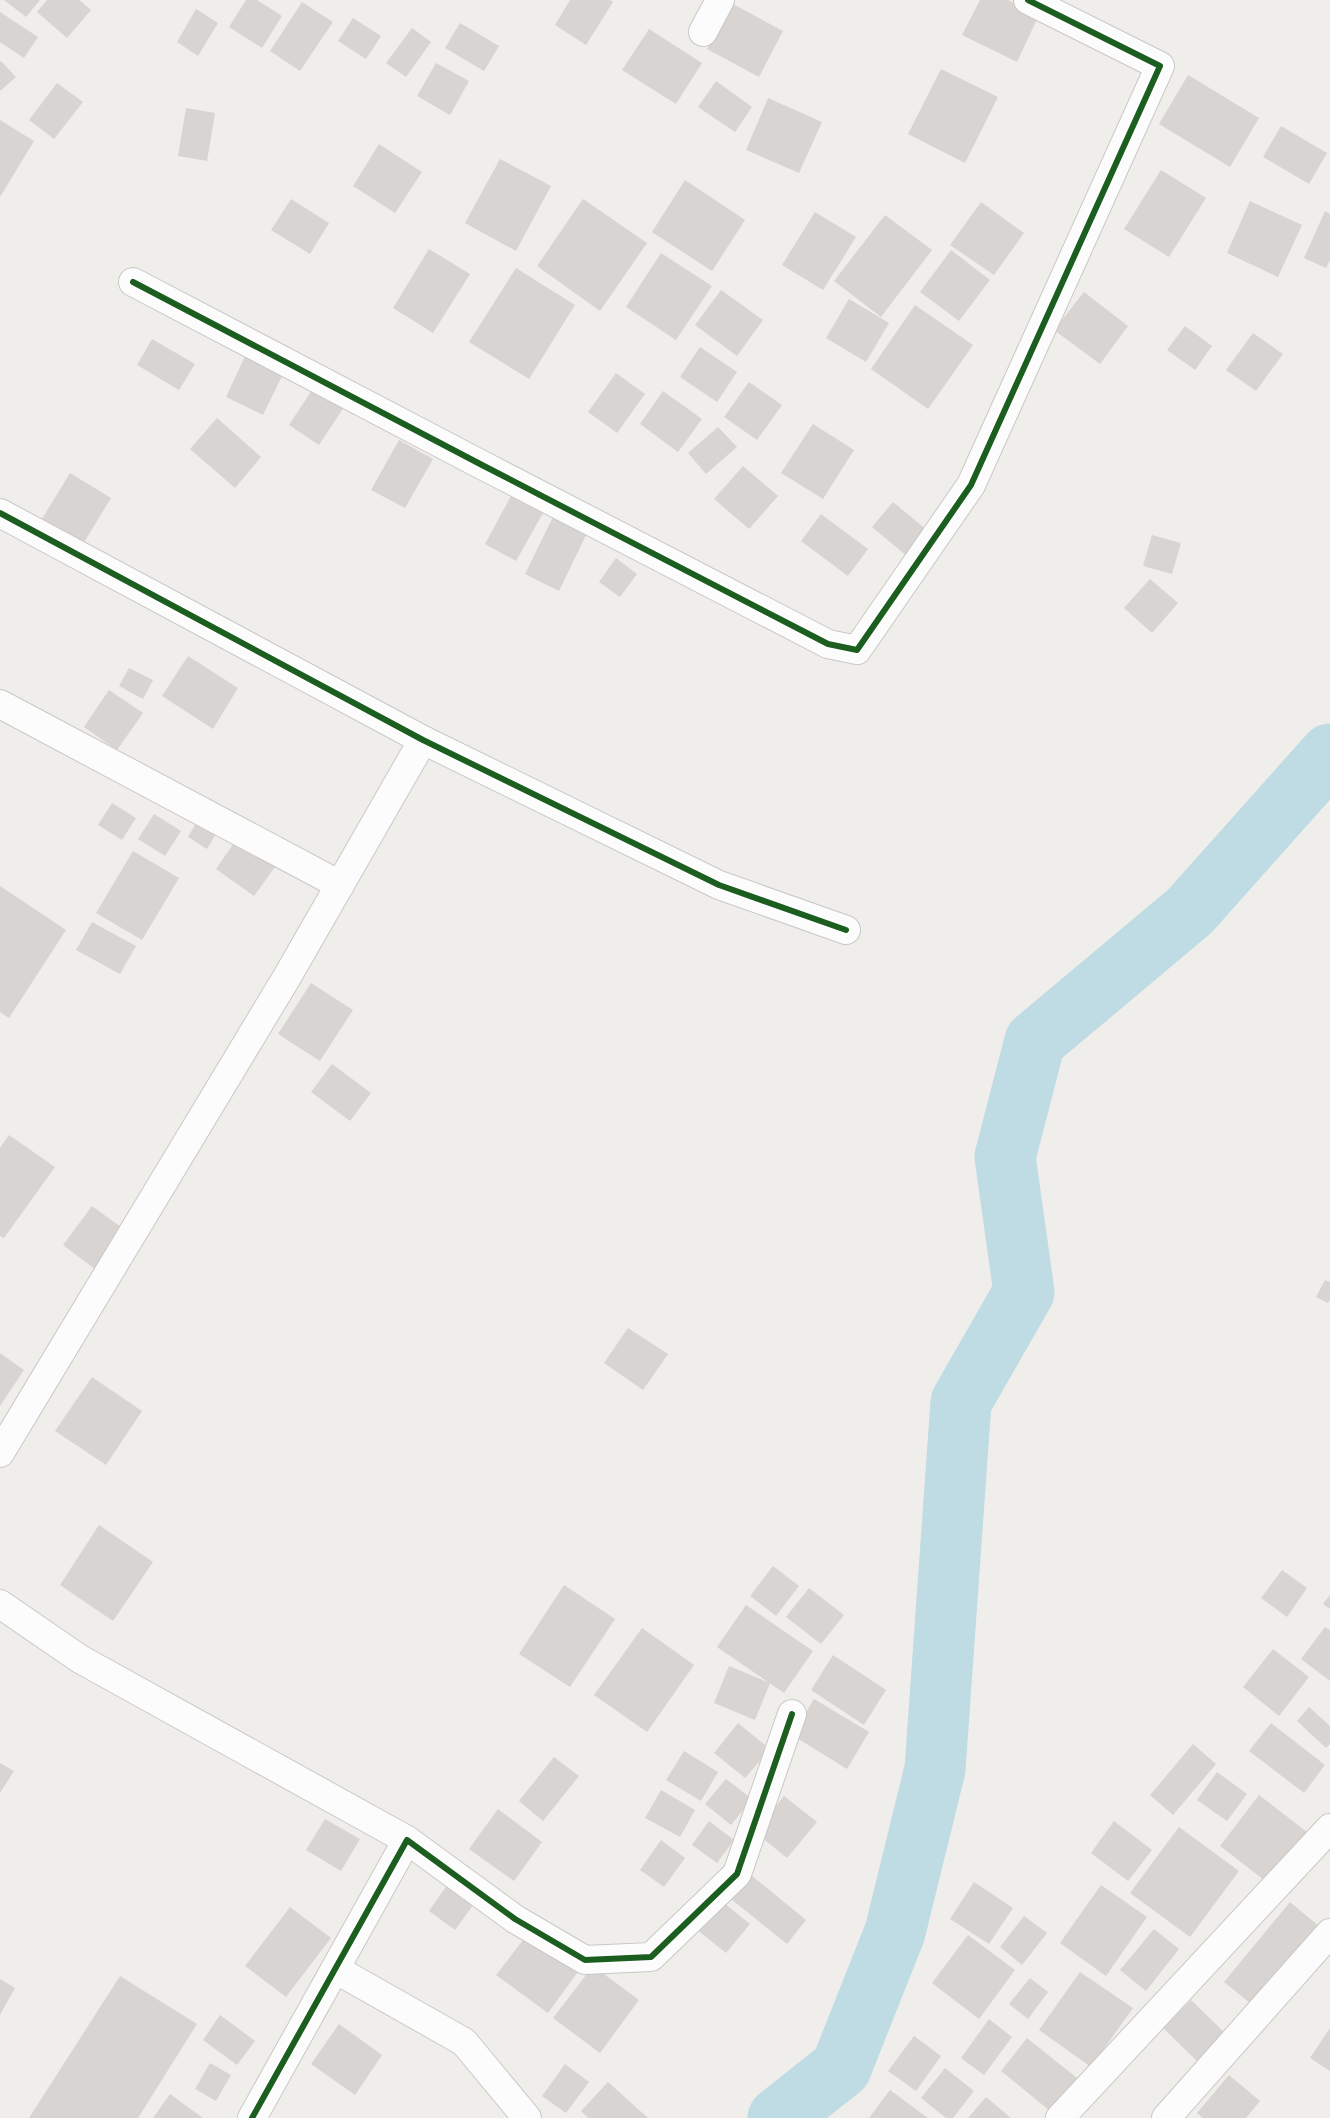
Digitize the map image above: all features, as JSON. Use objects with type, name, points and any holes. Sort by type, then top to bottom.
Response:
[{"type":"street","points":[[703,32],[720,0]]},
{"type":"street","points":[[133,282],[828,644],[857,650],[971,484],[1160,66],[1028,0]]},
{"type":"street","points":[[0,513],[424,740],[630,839],[718,885],[846,930]]},
{"type":"street","points":[[0,704],[340,885]]},
{"type":"street","points":[[0,1453],[288,977],[424,740]]},
{"type":"street","points":[[0,1604],[80,1659],[407,1840],[515,1919],[585,1960],[651,1958],[736,1874],[792,1714]]},
{"type":"street","points":[[252,2118],[407,1840]]},
{"type":"street","points":[[1060,2118],[1326,1840]]},
{"type":"street","points":[[1166,2118],[1330,1933]]},
{"type":"street","points":[[335,1969],[464,2042],[527,2118]]},
{"type":"building","points":[[4,0],[40,0],[26,17]]},
{"type":"building","points":[[47,0],[79,0],[91,10],[67,38],[37,12]]},
{"type":"building","points":[[246,0],[257,0],[282,16],[262,48],[229,27]]},
{"type":"building","points":[[570,0],[610,0],[613,2],[586,45],[555,25]]},
{"type":"building","points":[[980,0],[1008,0],[1039,15],[1017,62],[962,35]]},
{"type":"building","points":[[302,2],[333,22],[300,71],[270,51]]},
{"type":"building","points":[[731,3],[783,31],[759,77],[707,49]]},
{"type":"building","points":[[196,9],[218,23],[198,56],[177,42]]},
{"type":"building","points":[[0,12],[38,37],[24,58],[0,42]]},
{"type":"building","points":[[353,18],[381,36],[366,59],[338,41]]},
{"type":"building","points":[[460,23],[499,46],[484,71],[445,48]]},
{"type":"building","points":[[412,28],[431,42],[406,77],[386,63]]},
{"type":"building","points":[[649,29],[702,63],[676,104],[622,70]]},
{"type":"building","points":[[0,62],[16,77],[0,91]]},
{"type":"building","points":[[436,63],[469,81],[450,115],[417,96]]},
{"type":"building","points":[[941,69],[998,97],[965,163],[908,134]]},
{"type":"building","points":[[1188,75],[1259,118],[1230,167],[1159,124]]},
{"type":"building","points":[[716,81],[752,107],[735,132],[698,107]]},
{"type":"building","points":[[57,83],[83,102],[54,139],[29,120]]},
{"type":"building","points":[[768,98],[822,122],[799,173],[746,150]]},
{"type":"building","points":[[186,108],[215,113],[207,161],[178,156]]},
{"type":"building","points":[[0,120],[34,141],[0,197]]},
{"type":"building","points":[[1281,126],[1327,153],[1309,184],[1263,157]]},
{"type":"building","points":[[379,144],[422,172],[395,213],[353,186]]},
{"type":"building","points":[[500,159],[551,186],[516,251],[465,223]]},
{"type":"building","points":[[1161,170],[1206,198],[1169,257],[1124,229]]},
{"type":"building","points":[[685,180],[745,220],[712,271],[652,232]]},
{"type":"building","points":[[291,199],[329,223],[310,254],[271,230]]},
{"type":"building","points":[[583,199],[647,243],[600,311],[537,266]]},
{"type":"building","points":[[1250,201],[1302,225],[1278,277],[1227,253]]},
{"type":"building","points":[[981,202],[1024,233],[994,275],[950,245]]},
{"type":"building","points":[[1325,211],[1330,214],[1330,260],[1326,268],[1304,258]]},
{"type":"building","points":[[815,212],[856,237],[823,290],[782,265]]},
{"type":"building","points":[[885,215],[932,250],[881,317],[834,281]]},
{"type":"building","points":[[429,249],[470,274],[433,333],[393,308]]},
{"type":"building","points":[[951,250],[990,280],[959,321],[920,292]]},
{"type":"building","points":[[661,253],[712,286],[676,340],[626,307]]},
{"type":"building","points":[[516,268],[575,305],[529,379],[469,342]]},
{"type":"building","points":[[721,290],[763,320],[737,356],[695,325]]},
{"type":"building","points":[[1084,292],[1128,326],[1100,364],[1054,330]]},
{"type":"building","points":[[849,299],[889,323],[866,362],[826,338]]},
{"type":"building","points":[[915,305],[973,345],[928,409],[871,369]]},
{"type":"building","points":[[1185,326],[1212,346],[1195,370],[1167,350]]},
{"type":"building","points":[[1253,333],[1283,354],[1256,391],[1226,370]]},
{"type":"building","points":[[152,339],[195,364],[179,390],[137,365]]},
{"type":"building","points":[[700,347],[737,372],[717,402],[680,377]]},
{"type":"building","points":[[246,354],[284,372],[263,415],[226,397]]},
{"type":"building","points":[[616,373],[645,394],[617,433],[588,412]]},
{"type":"building","points":[[749,382],[782,405],[757,440],[724,417]]},
{"type":"building","points":[[316,384],[346,404],[319,445],[289,425]]},
{"type":"building","points":[[663,391],[702,419],[678,452],[640,424]]},
{"type":"building","points":[[217,418],[261,457],[235,488],[190,449]]},
{"type":"building","points":[[813,424],[854,450],[823,499],[781,473]]},
{"type":"building","points":[[718,427],[737,447],[706,474],[688,453]]},
{"type":"building","points":[[399,440],[433,459],[405,508],[371,490]]},
{"type":"building","points":[[743,466],[778,496],[749,529],[714,499]]},
{"type":"building","points":[[70,473],[111,498],[83,544],[42,519]]},
{"type":"building","points":[[511,496],[543,513],[516,561],[485,544]]},
{"type":"building","points":[[893,502],[928,531],[908,557],[872,527]]},
{"type":"building","points":[[821,514],[868,549],[848,576],[801,541]]},
{"type":"building","points":[[553,517],[587,533],[559,591],[525,574]]},
{"type":"building","points":[[1152,535],[1181,543],[1172,574],[1143,566]]},
{"type":"building","points":[[616,558],[637,574],[620,597],[599,582]]},
{"type":"building","points":[[1150,579],[1178,603],[1152,633],[1124,608]]},
{"type":"building","points":[[188,656],[238,688],[213,729],[162,696]]},
{"type":"building","points":[[129,668],[153,680],[143,699],[119,686]]},
{"type":"building","points":[[109,690],[143,713],[117,750],[84,727]]},
{"type":"building","points":[[112,803],[136,818],[122,840],[98,825]]},
{"type":"building","points":[[154,814],[181,831],[165,856],[138,839]]},
{"type":"building","points":[[198,820],[217,832],[207,849],[188,837]]},
{"type":"building","points":[[236,840],[275,867],[254,896],[216,869]]},
{"type":"building","points":[[133,851],[179,878],[142,940],[96,913]]},
{"type":"building","points":[[0,886],[66,930],[9,1018],[0,1012]]},
{"type":"building","points":[[92,922],[136,946],[120,974],[76,950]]},
{"type":"building","points":[[311,983],[353,1010],[320,1061],[278,1034]]},
{"type":"building","points":[[332,1064],[371,1093],[350,1121],[311,1092]]},
{"type":"building","points":[[9,1135],[55,1167],[4,1238],[0,1236],[0,1148]]},
{"type":"building","points":[[92,1206],[125,1230],[96,1270],[63,1245]]},
{"type":"building","points":[[1325,1280],[1330,1282],[1330,1299],[1328,1303],[1316,1297]]},
{"type":"building","points":[[628,1328],[668,1354],[643,1390],[604,1363]]},
{"type":"building","points":[[0,1353],[24,1370],[0,1406]]},
{"type":"building","points":[[92,1377],[142,1411],[106,1465],[55,1431]]},
{"type":"building","points":[[99,1525],[153,1562],[113,1621],[60,1585]]},
{"type":"building","points":[[773,1566],[799,1586],[776,1616],[750,1596]]},
{"type":"building","points":[[1282,1570],[1307,1588],[1287,1617],[1261,1598]]},
{"type":"building","points":[[564,1585],[615,1619],[570,1687],[519,1654]]},
{"type":"building","points":[[809,1588],[844,1615],[821,1644],[786,1617]]},
{"type":"building","points":[[1330,1595],[1330,1609],[1323,1604]]},
{"type":"building","points":[[746,1605],[813,1651],[784,1693],[717,1647]]},
{"type":"building","points":[[1325,1627],[1330,1630],[1330,1681],[1301,1659]]},
{"type":"building","points":[[642,1628],[694,1665],[647,1732],[594,1695]]},
{"type":"building","points":[[1273,1649],[1309,1677],[1279,1716],[1243,1687]]},
{"type":"building","points":[[833,1655],[886,1690],[864,1725],[811,1690]]},
{"type":"building","points":[[729,1666],[770,1683],[755,1720],[714,1703]]},
{"type":"building","points":[[814,1699],[869,1732],[847,1769],[792,1735]]},
{"type":"building","points":[[1309,1707],[1330,1726],[1330,1744],[1326,1748],[1297,1721]]},
{"type":"building","points":[[738,1723],[770,1749],[745,1778],[714,1753]]},
{"type":"building","points":[[1271,1723],[1325,1765],[1304,1793],[1249,1751]]},
{"type":"building","points":[[1193,1744],[1216,1764],[1173,1815],[1150,1795]]},
{"type":"building","points":[[684,1751],[718,1772],[701,1801],[666,1780]]},
{"type":"building","points":[[554,1757],[579,1776],[543,1821],[519,1801]]},
{"type":"building","points":[[0,1763],[14,1771],[0,1793]]},
{"type":"building","points":[[1217,1772],[1247,1794],[1227,1821],[1197,1800]]},
{"type":"building","points":[[726,1779],[752,1799],[731,1825],[705,1804]]},
{"type":"building","points":[[661,1790],[695,1810],[680,1837],[645,1818]]},
{"type":"building","points":[[1259,1795],[1307,1832],[1268,1883],[1220,1846]]},
{"type":"building","points":[[784,1796],[817,1822],[787,1858],[755,1832]]},
{"type":"building","points":[[498,1809],[542,1842],[514,1881],[469,1849]]},
{"type":"building","points":[[325,1819],[360,1839],[341,1871],[306,1850]]},
{"type":"building","points":[[709,1821],[734,1840],[717,1863],[692,1845]]},
{"type":"building","points":[[1114,1821],[1152,1850],[1128,1881],[1091,1853]]},
{"type":"building","points":[[1179,1827],[1239,1871],[1190,1937],[1130,1893]]},
{"type":"building","points":[[661,1840],[685,1858],[664,1887],[640,1870]]},
{"type":"building","points":[[751,1875],[806,1920],[787,1944],[731,1899]]},
{"type":"building","points":[[452,1878],[479,1897],[455,1930],[429,1911]]},
{"type":"building","points":[[974,1882],[1013,1908],[989,1944],[950,1919]]},
{"type":"building","points":[[1101,1885],[1147,1917],[1106,1976],[1060,1943]]},
{"type":"building","points":[[719,1899],[750,1924],[726,1953],[695,1928]]},
{"type":"building","points":[[1290,1902],[1320,1927],[1255,2007],[1224,1982]]},
{"type":"building","points":[[290,1907],[331,1938],[286,1997],[245,1966]]},
{"type":"building","points":[[1024,1916],[1047,1933],[1022,1965],[1000,1947]]},
{"type":"building","points":[[1154,1929],[1179,1949],[1146,1991],[1120,1970]]},
{"type":"building","points":[[530,1931],[580,1969],[548,2013],[496,1975]]},
{"type":"building","points":[[968,1935],[1015,1970],[979,2019],[932,1983]]},
{"type":"building","points":[[593,1966],[639,2000],[600,2053],[553,2018]]},
{"type":"building","points":[[1080,1972],[1133,2008],[1091,2067],[1039,2030]]},
{"type":"building","points":[[120,1976],[197,2024],[138,2118],[29,2118]]},
{"type":"building","points":[[1030,1978],[1048,1992],[1028,2019],[1009,2004]]},
{"type":"building","points":[[0,1979],[15,1988],[0,2015]]},
{"type":"building","points":[[1191,2000],[1224,2032],[1197,2061],[1163,2028]]},
{"type":"building","points":[[220,2015],[255,2041],[237,2065],[203,2040]]},
{"type":"building","points":[[989,2019],[1012,2037],[984,2075],[961,2058]]},
{"type":"building","points":[[339,2024],[382,2055],[355,2095],[311,2064]]},
{"type":"building","points":[[1330,2028],[1330,2071],[1310,2058]]},
{"type":"building","points":[[914,2036],[941,2056],[916,2091],[888,2071]]},
{"type":"building","points":[[1027,2038],[1082,2082],[1055,2115],[1001,2071]]},
{"type":"building","points":[[210,2063],[231,2075],[216,2101],[195,2089]]},
{"type":"building","points":[[565,2064],[589,2082],[566,2113],[542,2096]]},
{"type":"building","points":[[945,2068],[974,2091],[953,2118],[946,2118],[921,2098]]},
{"type":"building","points":[[1229,2075],[1260,2101],[1246,2118],[1203,2118],[1197,2113]]},
{"type":"building","points":[[608,2082],[648,2118],[588,2118],[581,2111]]},
{"type":"building","points":[[890,2090],[928,2118],[869,2118]]},
{"type":"building","points":[[170,2094],[203,2118],[153,2118]]},
{"type":"building","points":[[986,2097],[1011,2118],[968,2118]]},
{"type":"waterway","points":[[778,2118],[841,2068],[895,1932],[935,1769],[961,1402],[1024,1292],[1005,1157],[1035,1041],[1190,911],[1330,754]]},
{"type":"cycle path","points":[[133,282],[828,644],[857,650],[971,485],[1160,66],[1028,0]]},
{"type":"cycle path","points":[[0,513],[423,740],[719,885],[846,930]]},
{"type":"cycle path","points":[[252,2118],[407,1840],[515,1919],[585,1960],[651,1957],[737,1874],[792,1714]]}]
